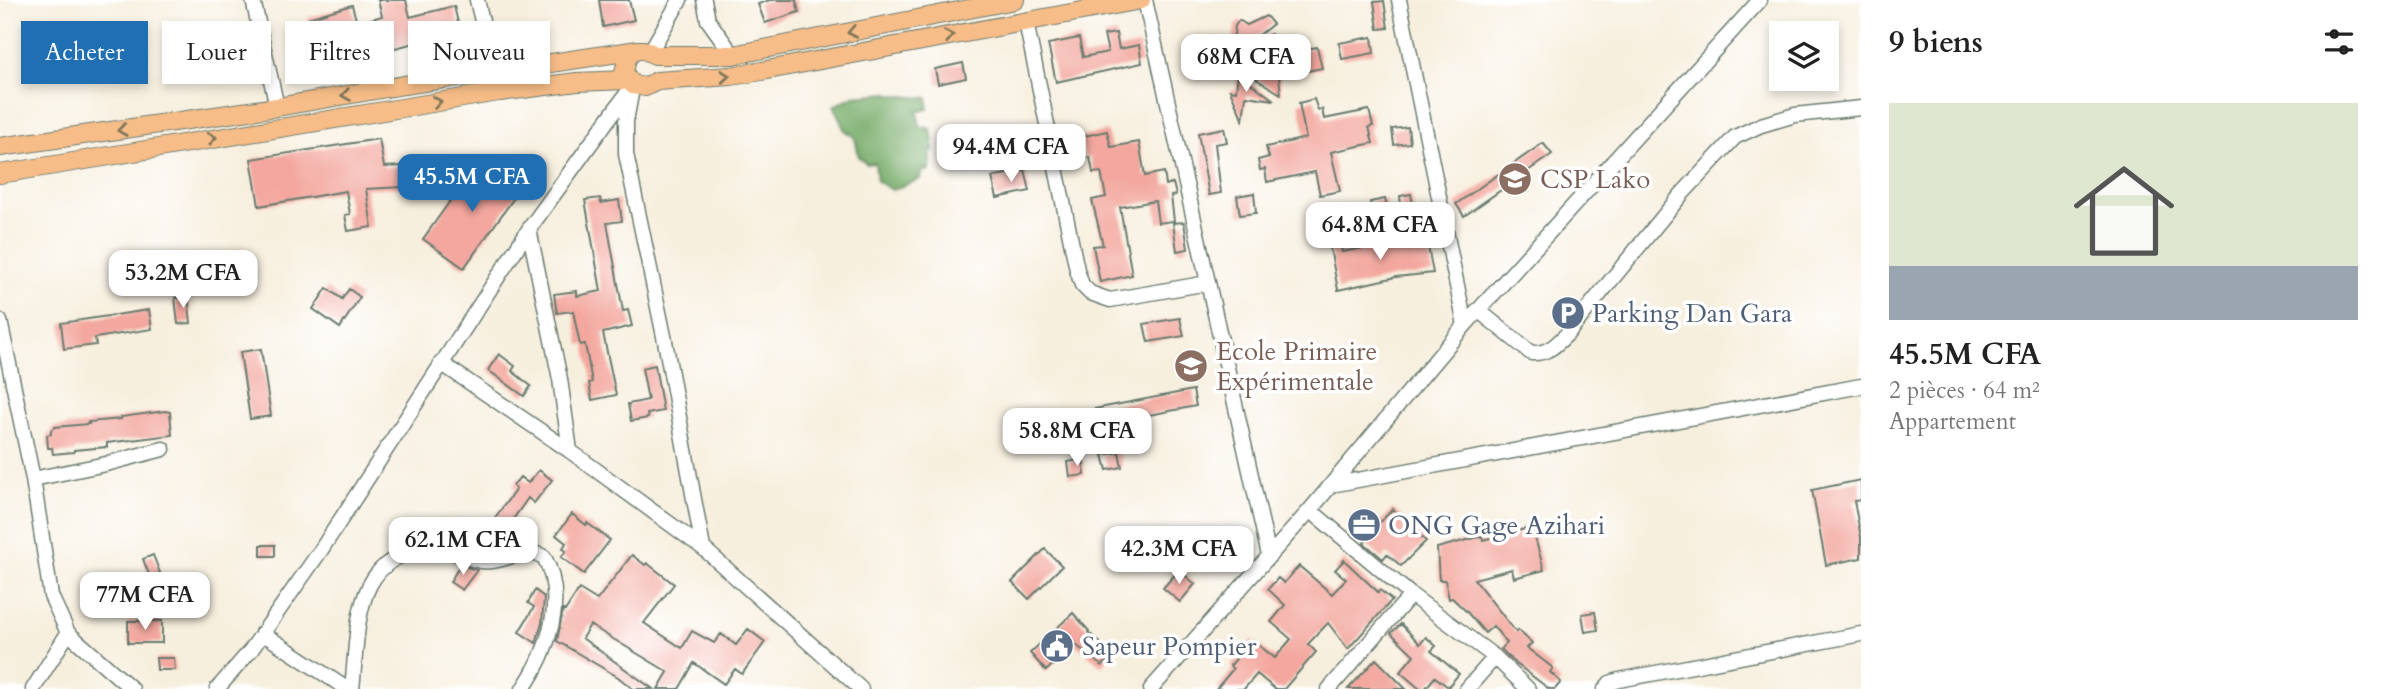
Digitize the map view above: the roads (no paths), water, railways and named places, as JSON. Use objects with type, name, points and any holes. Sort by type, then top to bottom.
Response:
[{"type":"main road","points":[[550,64],[646,53],[733,55],[1015,0]]},
{"type":"main road","points":[[0,174],[499,92],[578,82],[630,82],[646,87],[657,81],[752,73],[1143,0]]},
{"type":"main road","points":[[646,53],[661,65],[657,81]]},
{"type":"main road","points":[[630,82],[624,65],[646,53]]},
{"type":"main road","points":[[0,148],[416,84]]},
{"type":"street","points":[[253,0],[277,107]]},
{"type":"street","points":[[477,0],[482,21]]},
{"type":"street","points":[[646,53],[680,0]]},
{"type":"street","points":[[705,0],[708,20],[733,55]]},
{"type":"street","points":[[1143,0],[1269,556]]},
{"type":"street","points":[[1399,0],[1465,325]]},
{"type":"street","points":[[1151,689],[1310,510],[1478,310],[1760,0]]},
{"type":"street","points":[[1026,22],[1082,285],[1090,293],[1110,300],[1208,283]]},
{"type":"street","points":[[217,689],[262,633],[321,550],[440,363],[630,82]]},
{"type":"street","points":[[630,82],[626,153],[665,341],[703,548]]},
{"type":"street","points":[[1478,310],[1531,353],[1540,354],[1550,350],[1567,334],[1681,195],[1735,137],[1760,125],[1796,115],[1861,108]]},
{"type":"street","points":[[529,229],[560,379],[570,451]]},
{"type":"street","points":[[0,321],[33,479],[51,596],[57,614],[68,633],[132,689]]},
{"type":"street","points":[[440,363],[570,451],[703,548],[861,689]]},
{"type":"street","points":[[1331,485],[1861,386]]},
{"type":"street","points":[[33,479],[163,449]]},
{"type":"street","points":[[1310,510],[1411,595],[1495,657],[1528,689]]},
{"type":"street","points":[[262,633],[350,689],[363,599],[372,577],[393,561],[414,551],[436,549],[485,562],[531,552],[544,558],[555,594],[544,652],[523,689]]},
{"type":"street","points":[[1329,689],[1411,595]]},
{"type":"street","points":[[33,689],[68,633]]},
{"type":"street","points":[[1605,689],[1619,680],[1861,634]]},
{"type":"street","points":[[1467,689],[1495,657]]},
{"type":"place","name":"CSP Lako","points":[[1515,179]]},
{"type":"place","name":"Parking Dan Gara","points":[[1568,313]]},
{"type":"place","name":"Ecole Primaire Expérimentale","points":[[1191,366]]},
{"type":"place","name":"ONG Gage Azihari","points":[[1364,525]]},
{"type":"place","name":"Sapeur Pompier","points":[[1057,646]]}]
